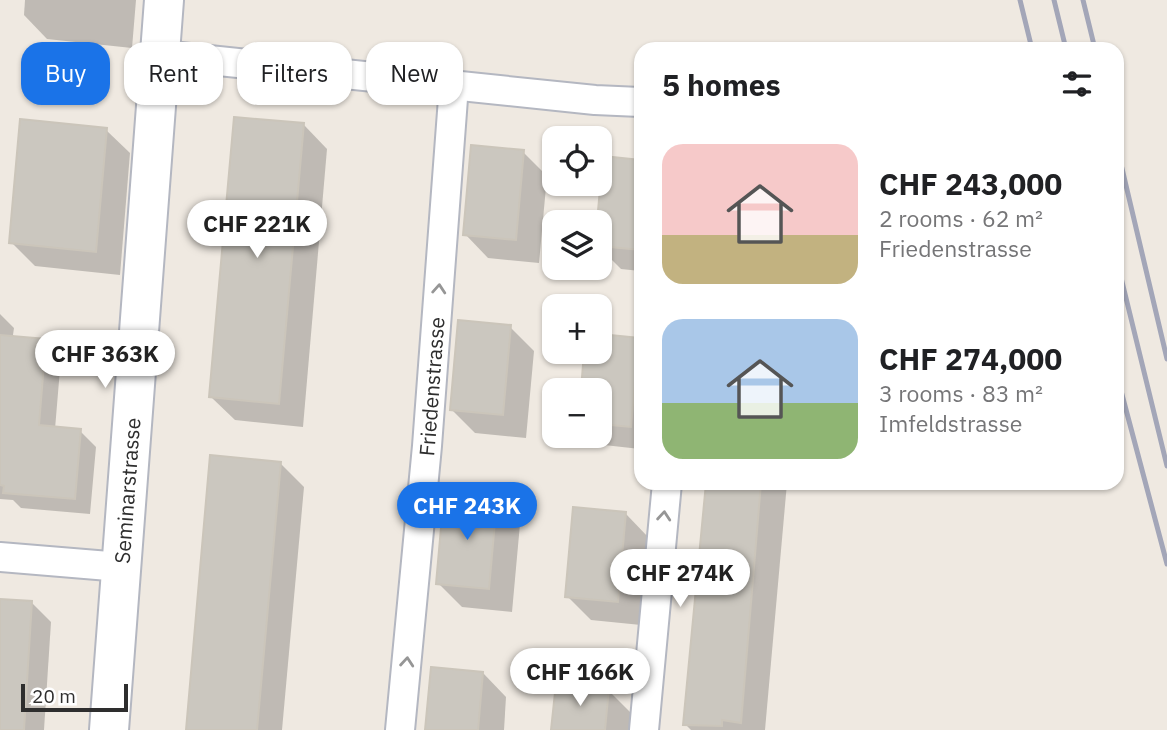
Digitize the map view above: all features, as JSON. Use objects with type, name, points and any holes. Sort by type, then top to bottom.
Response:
[{"type":"street","name":"Seminarstrasse","points":[[162,42],[164,0]]},
{"type":"street","points":[[223,61],[366,76]]},
{"type":"street","points":[[463,86],[634,103]]},
{"type":"street","name":"Seminarstrasse","points":[[109,730],[157,105]]},
{"type":"street","name":"Friedenstrasse","points":[[400,730],[427,446],[453,105]]},
{"type":"street","points":[[644,730],[666,490]]},
{"type":"street","points":[[0,557],[121,567]]},
{"type":"building","points":[[234,117],[304,123],[279,404],[209,397]]},
{"type":"building","points":[[20,119],[107,128],[96,252],[9,243]]},
{"type":"building","points":[[471,145],[524,150],[516,240],[463,235]]},
{"type":"building","points":[[612,157],[634,159],[634,249],[612,247],[612,210],[598,210],[599,196],[612,196]]},
{"type":"building","points":[[458,320],[511,325],[503,415],[450,410]]},
{"type":"building","points":[[0,335],[46,339],[39,425],[81,429],[75,499],[3,493],[4,486],[0,485]]},
{"type":"building","points":[[612,335],[634,337],[631,427],[612,425],[612,378],[582,378],[583,364],[612,364]]},
{"type":"building","points":[[210,455],[281,462],[257,730],[186,730]]},
{"type":"building","points":[[705,490],[760,490],[741,723],[722,720],[722,726],[683,725]]},
{"type":"building","points":[[444,494],[497,499],[489,589],[436,584]]},
{"type":"building","points":[[573,507],[626,512],[618,602],[565,597]]},
{"type":"building","points":[[0,599],[32,601],[24,730],[0,730]]},
{"type":"building","points":[[431,667],[483,672],[478,730],[425,730]]},
{"type":"building","points":[[556,683],[609,688],[605,730],[551,730]]},
{"type":"railway","points":[[1020,0],[1030,42]]},
{"type":"railway","points":[[1054,0],[1064,42]]},
{"type":"railway","points":[[1083,0],[1093,42]]},
{"type":"railway","points":[[1124,177],[1167,359]]},
{"type":"railway","points":[[1124,290],[1167,466]]},
{"type":"railway","points":[[1124,402],[1167,564]]}]
